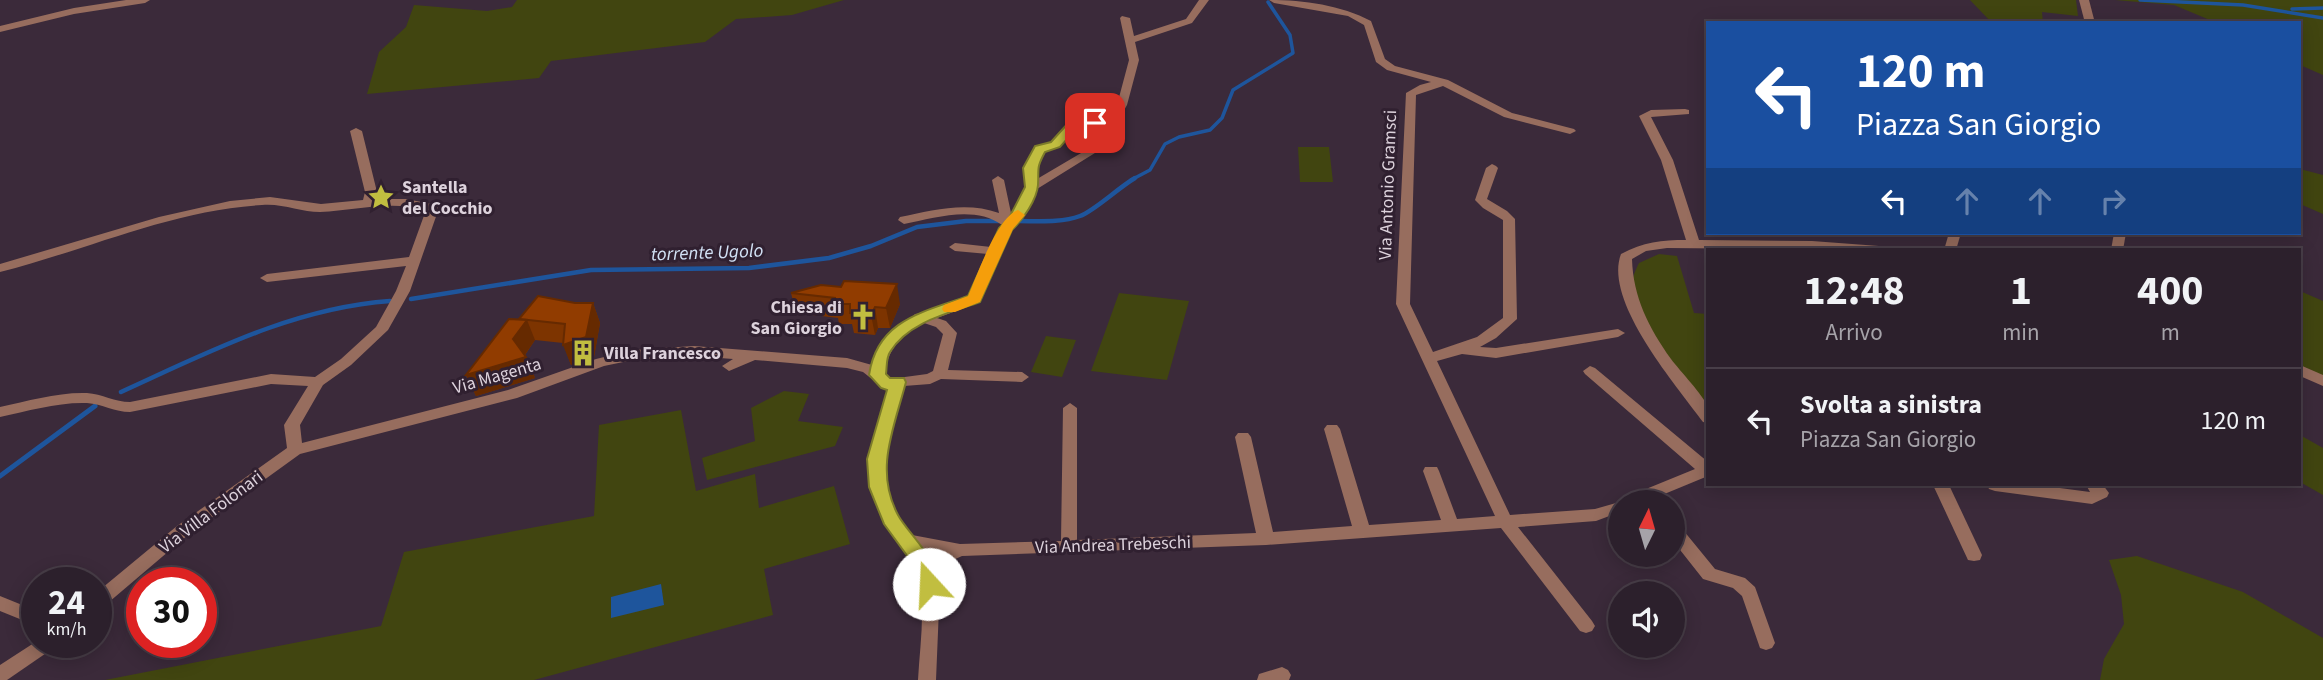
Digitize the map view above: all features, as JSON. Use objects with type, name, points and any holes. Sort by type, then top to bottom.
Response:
[{"type":"street","points":[[0,29],[74,11],[145,0]]},
{"type":"street","points":[[1130,40],[1189,21],[1204,0]]},
{"type":"street","points":[[1274,0],[1351,14],[1368,23],[1380,60],[1391,68],[1444,82],[1508,115],[1570,131]]},
{"type":"street","points":[[2084,0],[2089,21]]},
{"type":"street","points":[[927,672],[929,584],[925,566],[890,519],[878,487],[876,459],[887,381],[883,349],[920,317],[975,299],[1009,223],[1032,187],[1097,148],[1122,105],[1131,74],[1134,60],[1125,18]]},
{"type":"street","name":"Via Antonio Gramsci","points":[[1444,82],[1411,93],[1403,304],[1506,523],[1586,626]]},
{"type":"street","points":[[1685,112],[1651,113],[1645,116],[1667,160],[1694,244]]},
{"type":"street","points":[[1032,187],[1030,168],[1040,149],[1055,145],[1080,121],[1111,124]]},
{"type":"street","points":[[356,131],[371,192],[368,203]]},
{"type":"street","points":[[1429,358],[1463,350],[1491,337],[1510,319],[1509,219],[1505,214],[1486,206],[1481,200],[1492,168]]},
{"type":"street","points":[[998,180],[1009,223]]},
{"type":"street","points":[[0,268],[150,225],[265,201],[317,208],[368,203],[422,204],[433,208],[403,291],[381,330],[346,362],[318,382],[292,425],[295,450]]},
{"type":"street","points":[[904,220],[954,211],[993,212],[1009,223]]},
{"type":"street","points":[[1706,415],[1644,330],[1629,295],[1624,273],[1626,257],[1642,248],[1694,244],[1812,244],[1857,248]]},
{"type":"street","points":[[955,247],[997,251]]},
{"type":"street","points":[[267,278],[412,261]]},
{"type":"street","points":[[920,317],[941,324],[950,333],[949,343],[934,376]]},
{"type":"street","points":[[1463,350],[1496,353],[1618,333]]},
{"type":"street","name":"Via Magenta","points":[[295,450],[522,391],[601,362],[633,355],[694,351],[847,363],[868,369],[887,381]]},
{"type":"street","name":"Via Magenta","points":[[729,366],[753,356]]},
{"type":"street","points":[[2301,370],[2323,381]]},
{"type":"street","points":[[1590,371],[1706,468]]},
{"type":"street","points":[[887,381],[934,376],[1022,377]]},
{"type":"street","points":[[0,412],[66,398],[102,399],[113,407],[130,407],[271,379],[318,382]]},
{"type":"street","points":[[1069,546],[1070,408]]},
{"type":"street","points":[[1332,429],[1362,531]]},
{"type":"street","points":[[1243,437],[1266,539]]},
{"type":"street","name":"Via Villa Folonari","points":[[112,590],[183,530],[295,450]]},
{"type":"street","points":[[1431,471],[1451,525]]},
{"type":"street","points":[[1667,490],[1706,471]]},
{"type":"street","points":[[1941,486],[1974,555]]},
{"type":"street","points":[[2004,486],[2097,497],[2101,493],[2095,486]]},
{"type":"street","name":"Via Andrea Trebeschi","points":[[907,540],[960,550],[1266,539],[1506,523],[1595,515],[1608,510]]},
{"type":"street","points":[[1685,544],[1709,574],[1740,583],[1749,592],[1766,643]]},
{"type":"street","name":"Via Andrea Trebeschi","points":[[925,566],[960,550]]},
{"type":"street","points":[[0,603],[21,612]]},
{"type":"street","points":[[0,675],[25,658]]},
{"type":"green space","points":[[517,0],[844,0],[792,15],[736,19],[705,42],[551,61],[539,78],[367,94],[379,52],[406,27],[414,5],[487,11],[512,7]]},
{"type":"green space","points":[[1970,0],[2076,0],[2078,16],[2042,12],[2043,21],[1990,21]]},
{"type":"green space","points":[[2115,0],[2323,0],[2323,75],[2301,65],[2301,21],[2212,21],[2174,5]]},
{"type":"green space","points":[[1298,147],[1329,147],[1333,182],[1300,182]]},
{"type":"green space","points":[[2301,169],[2323,175],[2323,214],[2301,204]]},
{"type":"green space","points":[[1659,254],[1677,256],[1694,313],[1706,314],[1706,408],[1660,347],[1639,309],[1633,293],[1633,278],[1639,263]]},
{"type":"green space","points":[[2301,291],[2323,301],[2323,376],[2301,365]]},
{"type":"green space","points":[[1119,293],[1189,301],[1167,380],[1091,371]]},
{"type":"green space","points":[[1046,336],[1076,340],[1062,377],[1031,372]]},
{"type":"green space","points":[[784,391],[809,394],[798,421],[843,427],[835,446],[707,480],[702,458],[755,441],[751,408]]},
{"type":"green space","points":[[681,410],[696,491],[755,474],[759,508],[834,486],[850,544],[764,569],[773,615],[534,680],[105,680],[381,626],[404,552],[594,516],[599,425]]},
{"type":"green space","points":[[2301,436],[2323,448],[2323,495],[2301,483]]},
{"type":"green space","points":[[2137,556],[2243,592],[2323,638],[2323,680],[2100,680],[2104,659],[2124,624],[2121,595],[2109,560]]},
{"type":"water","points":[[661,584],[664,605],[611,618],[611,597]]},
{"type":"building","points":[[844,281],[897,284],[886,308],[875,307],[871,315],[850,313],[850,304],[835,304],[835,298],[791,293],[821,285],[841,287]]},
{"type":"building","points":[[538,296],[575,303],[593,303],[586,337],[563,345],[565,324],[519,319]]},
{"type":"building","points":[[509,319],[527,320],[513,339],[526,357],[466,375]]},
{"type":"waterway","points":[[2140,0],[2243,5],[2323,18]]},
{"type":"waterway","name":"torrente Ugolo","points":[[1131,180],[1150,170],[1165,144],[1179,137],[1210,130],[1222,118],[1233,90],[1293,53],[1290,35],[1268,2]]},
{"type":"waterway","points":[[2292,9],[2323,8]]},
{"type":"waterway","name":"torrente Ugolo","points":[[1019,221],[1058,221],[1080,216],[1135,178]]},
{"type":"waterway","name":"torrente Ugolo","points":[[411,299],[591,270],[749,268],[829,258],[871,246],[917,227],[966,221],[999,221]]},
{"type":"waterway","points":[[121,392],[219,347],[285,322],[354,305],[390,301]]},
{"type":"waterway","name":"torrente Ugolo","points":[[0,476],[95,406]]},
{"type":"slow traffic","points":[[950,309],[975,299],[1006,228],[1018,215]]},
{"type":"place","name":"Santella del Cocchio","points":[[381,197]]},
{"type":"place","name":"Chiesa di San Giorgio","points":[[863,317]]},
{"type":"place","name":"Villa Francesco","points":[[583,353]]},
{"type":"route","points":[[929,584],[925,566],[890,519],[878,487],[876,459],[898,382],[887,384],[877,375],[883,349],[912,321],[975,299],[1006,228],[1014,220],[1032,187],[1030,168],[1040,149],[1055,145],[1075,123],[1095,123]]}]
